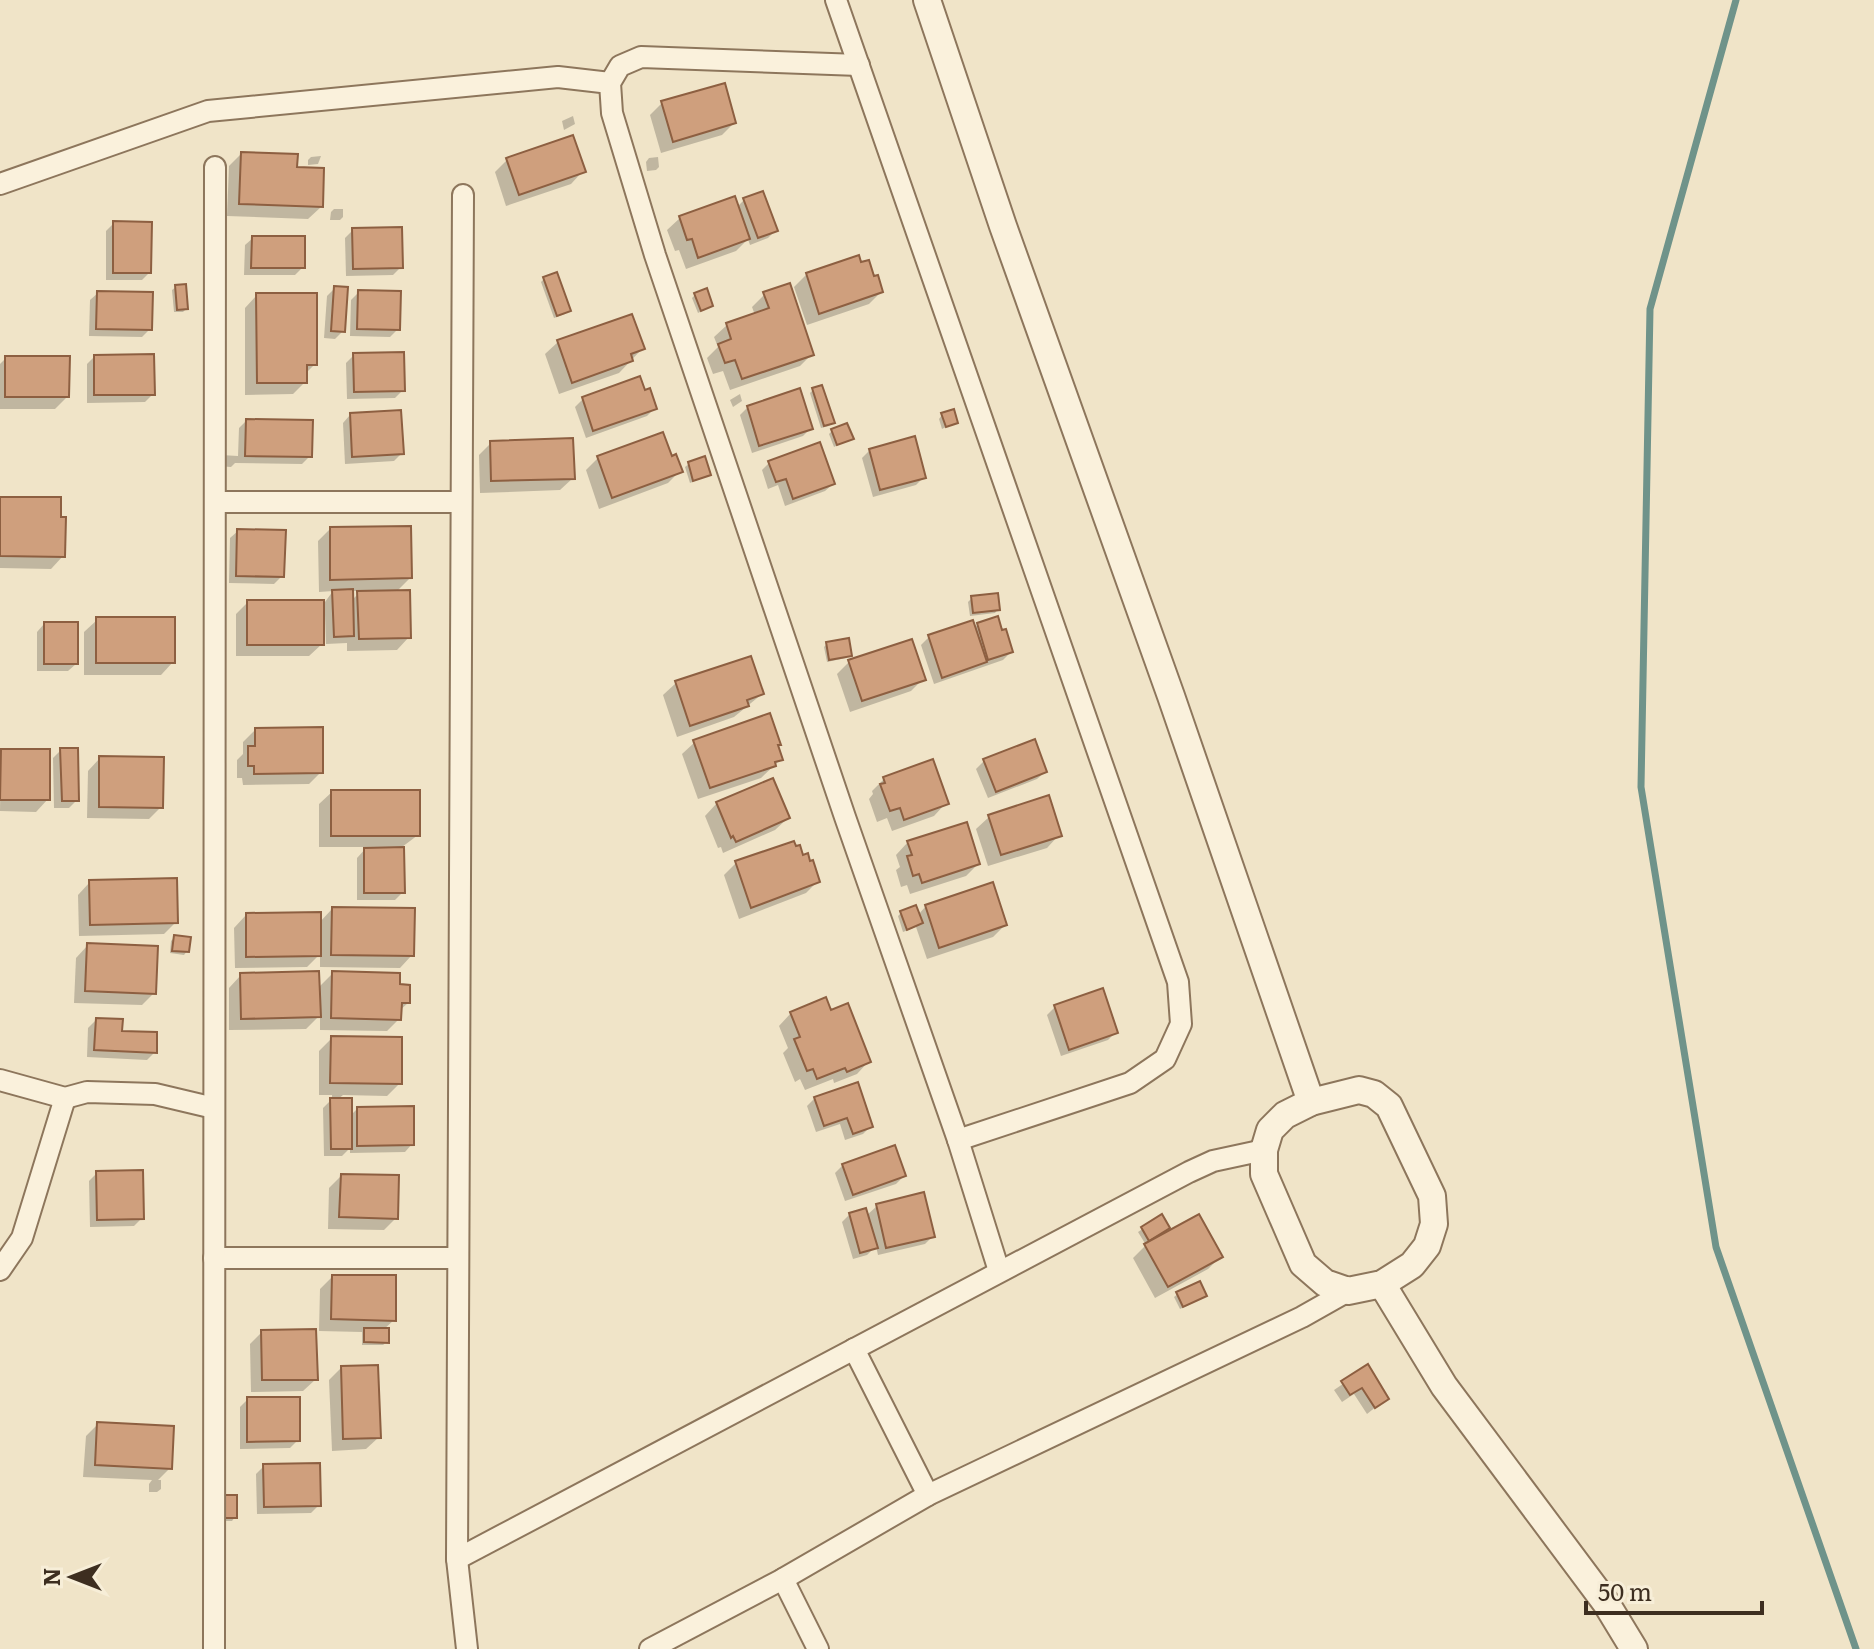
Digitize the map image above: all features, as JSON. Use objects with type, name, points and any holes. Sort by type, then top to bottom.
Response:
[{"type":"street","points":[[836,0],[1178,982],[1181,1024],[1165,1059],[1130,1083],[958,1140]]},
{"type":"street","points":[[927,0],[1013,256],[1171,696],[1311,1102]]},
{"type":"street","points":[[859,65],[641,57],[620,66],[610,83],[612,113],[655,255],[958,1140],[999,1271]]},
{"type":"street","points":[[0,184],[208,111],[558,77],[610,83]]},
{"type":"street","points":[[214,1649],[215,167]]},
{"type":"street","points":[[463,195],[457,1559],[467,1649]]},
{"type":"street","points":[[215,502],[461,502]]},
{"type":"street","points":[[0,1080],[65,1098],[87,1092],[155,1094],[214,1108]]},
{"type":"street","points":[[650,1649],[783,1579],[928,1495],[1287,1324],[1348,1291],[1382,1284],[1412,1265],[1427,1246],[1434,1224],[1432,1196],[1389,1106],[1374,1094],[1359,1090],[1311,1102],[1285,1115],[1270,1130],[1264,1150],[1264,1174],[1303,1264],[1325,1283],[1348,1291]]},
{"type":"street","points":[[0,1270],[22,1238],[65,1098]]},
{"type":"street","points":[[457,1559],[1213,1161],[1264,1150]]},
{"type":"street","points":[[214,1258],[458,1258]]},
{"type":"street","points":[[1382,1284],[1444,1386],[1606,1603],[1634,1649]]},
{"type":"street","points":[[854,1349],[928,1495]]},
{"type":"street","points":[[783,1579],[818,1649]]},
{"type":"building","points":[[725,83],[736,123],[673,142],[661,101]]},
{"type":"building","points":[[573,135],[586,172],[519,195],[506,158]]},
{"type":"building","points":[[241,152],[298,154],[297,167],[324,168],[323,207],[239,204]]},
{"type":"building","points":[[763,191],[778,231],[758,238],[743,198]]},
{"type":"building","points":[[735,196],[750,239],[698,258],[692,239],[687,240],[679,216]]},
{"type":"building","points":[[113,221],[152,222],[151,273],[113,273]]},
{"type":"building","points":[[402,227],[403,268],[353,269],[352,228]]},
{"type":"building","points":[[252,236],[305,236],[305,268],[251,268]]},
{"type":"building","points":[[859,255],[861,262],[869,260],[883,292],[819,314],[806,273]]},
{"type":"building","points":[[557,272],[571,311],[557,316],[543,277]]},
{"type":"building","points":[[790,283],[814,355],[742,379],[735,360],[725,363],[718,344],[731,339],[726,323],[769,308],[763,292]]},
{"type":"building","points":[[186,284],[188,309],[177,310],[175,285]]},
{"type":"building","points":[[334,286],[348,287],[345,332],[331,331]]},
{"type":"building","points":[[707,288],[713,306],[701,311],[694,293]]},
{"type":"building","points":[[358,290],[401,291],[400,330],[357,329]]},
{"type":"building","points":[[97,291],[153,292],[152,330],[96,329]]},
{"type":"building","points":[[256,293],[317,293],[317,365],[307,365],[307,383],[257,383]]},
{"type":"building","points":[[632,314],[645,349],[631,354],[633,361],[572,383],[557,340]]},
{"type":"building","points":[[404,352],[405,391],[354,392],[353,353]]},
{"type":"building","points":[[154,354],[155,395],[94,395],[94,355]]},
{"type":"building","points":[[5,356],[70,356],[69,397],[5,397]]},
{"type":"building","points":[[640,376],[645,390],[650,388],[657,409],[593,431],[582,397]]},
{"type":"building","points":[[822,385],[835,423],[824,426],[812,388]]},
{"type":"building","points":[[800,388],[813,429],[759,446],[747,406]]},
{"type":"building","points":[[954,409],[958,423],[946,427],[941,413]]},
{"type":"building","points":[[401,410],[404,454],[352,457],[350,413]]},
{"type":"building","points":[[246,419],[313,420],[312,457],[245,456]]},
{"type":"building","points":[[847,423],[854,439],[837,445],[831,429]]},
{"type":"building","points":[[663,432],[672,456],[676,454],[683,472],[612,498],[597,456]]},
{"type":"building","points":[[915,436],[926,478],[880,490],[869,449]]},
{"type":"building","points":[[573,438],[575,479],[491,481],[490,441]]},
{"type":"building","points":[[820,442],[835,484],[793,499],[786,479],[776,482],[768,461]]},
{"type":"building","points":[[705,456],[711,475],[693,481],[688,462]]},
{"type":"building","points":[[0,497],[61,497],[61,517],[66,517],[65,557],[0,556]]},
{"type":"building","points":[[411,526],[412,578],[330,580],[330,527]]},
{"type":"building","points":[[237,529],[286,530],[284,577],[236,576]]},
{"type":"building","points":[[353,589],[354,636],[334,637],[332,590]]},
{"type":"building","points":[[410,590],[411,638],[359,639],[357,591]]},
{"type":"building","points":[[998,593],[1000,610],[973,613],[971,596]]},
{"type":"building","points":[[247,600],[324,600],[324,645],[247,645]]},
{"type":"building","points":[[998,616],[1013,652],[988,660],[977,623]]},
{"type":"building","points":[[96,617],[175,617],[175,663],[96,663]]},
{"type":"building","points":[[973,620],[987,662],[942,678],[928,635]]},
{"type":"building","points":[[44,622],[78,622],[78,664],[44,664]]},
{"type":"building","points":[[849,638],[852,656],[829,660],[826,642]]},
{"type":"building","points":[[912,639],[926,680],[862,701],[848,660]]},
{"type":"building","points":[[751,656],[764,694],[747,700],[749,706],[690,726],[675,681]]},
{"type":"building","points":[[770,713],[783,760],[775,762],[776,766],[710,788],[693,740]]},
{"type":"building","points":[[323,727],[323,773],[254,774],[254,766],[248,766],[248,746],[255,746],[255,728]]},
{"type":"building","points":[[1035,739],[1047,772],[996,792],[983,759]]},
{"type":"building","points":[[60,748],[78,748],[79,801],[62,801]]},
{"type":"building","points":[[1,749],[50,749],[50,800],[0,800]]},
{"type":"building","points":[[99,756],[164,757],[163,808],[99,807]]},
{"type":"building","points":[[933,759],[949,804],[904,820],[900,808],[890,811],[880,784],[885,783],[883,777]]},
{"type":"building","points":[[773,778],[790,818],[736,842],[733,836],[731,838],[716,802]]},
{"type":"building","points":[[331,790],[420,790],[420,836],[331,836]]},
{"type":"building","points":[[1049,795],[1062,836],[1001,855],[988,815]]},
{"type":"building","points":[[967,822],[980,864],[922,883],[919,874],[913,876],[907,856],[912,855],[907,841]]},
{"type":"building","points":[[794,841],[796,846],[800,845],[803,855],[808,853],[810,861],[813,860],[820,882],[751,908],[735,861]]},
{"type":"building","points":[[404,847],[405,893],[364,893],[364,848]]},
{"type":"building","points":[[177,878],[178,923],[90,925],[89,880]]},
{"type":"building","points":[[993,882],[1007,925],[939,948],[925,905]]},
{"type":"building","points":[[916,905],[923,923],[907,930],[900,911]]},
{"type":"building","points":[[332,907],[415,908],[414,956],[331,955]]},
{"type":"building","points":[[321,912],[321,956],[246,957],[246,913]]},
{"type":"building","points":[[174,935],[191,937],[189,952],[172,951]]},
{"type":"building","points":[[87,943],[158,946],[156,994],[85,991]]},
{"type":"building","points":[[319,971],[321,1017],[241,1019],[240,973]]},
{"type":"building","points":[[332,971],[400,973],[400,984],[410,985],[410,1003],[402,1003],[401,1020],[331,1018]]},
{"type":"building","points":[[1103,988],[1118,1033],[1069,1050],[1054,1005]]},
{"type":"building","points":[[826,997],[831,1010],[848,1003],[871,1062],[817,1079],[813,1069],[807,1071],[794,1039],[800,1037],[790,1012]]},
{"type":"building","points":[[96,1018],[123,1019],[122,1031],[157,1032],[157,1053],[94,1050]]},
{"type":"building","points":[[331,1036],[402,1037],[402,1084],[330,1083]]},
{"type":"building","points":[[858,1082],[873,1127],[853,1134],[847,1118],[824,1126],[814,1097]]},
{"type":"building","points":[[330,1098],[352,1098],[352,1149],[331,1149]]},
{"type":"building","points":[[414,1106],[414,1145],[357,1146],[357,1107]]},
{"type":"building","points":[[895,1145],[906,1176],[853,1195],[842,1164]]},
{"type":"building","points":[[143,1170],[144,1219],[97,1220],[96,1171]]},
{"type":"building","points":[[341,1174],[399,1175],[398,1219],[339,1217]]},
{"type":"building","points":[[924,1192],[935,1237],[886,1248],[876,1204]]},
{"type":"building","points":[[866,1208],[878,1248],[860,1253],[849,1213]]},
{"type":"building","points":[[1162,1214],[1170,1228],[1149,1241],[1141,1227]]},
{"type":"building","points":[[1199,1214],[1223,1257],[1168,1287],[1144,1244]]},
{"type":"building","points":[[332,1275],[396,1275],[396,1321],[331,1319]]},
{"type":"building","points":[[1200,1281],[1207,1296],[1183,1307],[1176,1292]]},
{"type":"building","points":[[364,1328],[389,1328],[389,1343],[364,1342]]},
{"type":"building","points":[[316,1329],[318,1380],[262,1380],[261,1330]]},
{"type":"building","points":[[1368,1364],[1389,1399],[1375,1408],[1362,1388],[1350,1395],[1341,1381]]},
{"type":"building","points":[[378,1365],[381,1438],[343,1439],[341,1366]]},
{"type":"building","points":[[247,1397],[300,1397],[300,1441],[247,1442]]},
{"type":"building","points":[[97,1422],[174,1426],[172,1469],[95,1465]]},
{"type":"building","points":[[320,1463],[321,1506],[264,1507],[263,1464]]},
{"type":"building","points":[[225,1495],[237,1495],[237,1518],[225,1518]]},
{"type":"waterway","points":[[1736,0],[1650,309],[1641,787],[1716,1247],[1856,1649]]}]
